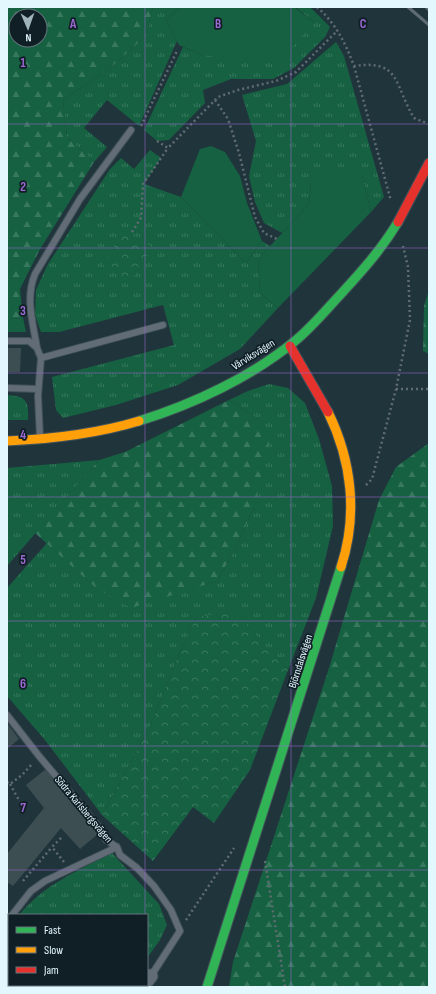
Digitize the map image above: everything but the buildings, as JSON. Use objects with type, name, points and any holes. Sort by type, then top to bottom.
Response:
[{"type":"street","name":"Vårviksvägen","points":[[7,441],[40,441],[82,436],[121,427],[173,410],[205,396],[257,367],[290,346],[374,258],[397,223],[429,163]]},
{"type":"street","name":"Björndalsvägen","points":[[207,987],[250,850],[337,585],[347,549],[351,512],[351,490],[346,462],[335,429],[314,383],[290,346]]},
{"type":"lane","points":[[40,441],[38,389],[41,358],[37,348],[29,296],[31,285],[35,274],[80,199],[131,130]]},
{"type":"lane","points":[[41,358],[163,325]]},
{"type":"lane","points":[[7,341],[29,341],[37,348]]},
{"type":"lane","points":[[7,388],[38,389]]},
{"type":"lane","name":"Södra Karlsbergsvägen","points":[[7,715],[39,756],[103,832],[106,840],[117,847],[120,855],[137,868],[154,886],[171,910],[180,931],[148,979]]},
{"type":"lane","points":[[13,914],[31,891],[45,881],[69,868],[117,847]]},
{"type":"path","points":[[317,7],[329,18],[345,41],[354,66],[392,204]]},
{"type":"path","points":[[132,232],[141,218],[143,184],[168,148],[218,97],[238,90],[276,81],[296,72],[338,30]]},
{"type":"path","points":[[131,130],[142,126],[177,51]]},
{"type":"path","points":[[354,66],[371,64],[384,66],[394,76],[414,118],[429,123]]},
{"type":"path","points":[[215,100],[228,119],[239,152],[255,217],[264,233],[276,239]]},
{"type":"path","points":[[158,141],[168,148]]},
{"type":"path","points":[[351,490],[364,488],[372,479],[396,389],[410,320],[408,267],[401,238]]},
{"type":"path","points":[[396,389],[429,389]]},
{"type":"path","points":[[10,784],[22,775],[39,756]]},
{"type":"path","points":[[7,782],[10,784],[20,802]]},
{"type":"path","points":[[23,881],[61,838]]},
{"type":"path","points":[[52,847],[69,868]]},
{"type":"green space","points":[[7,7],[153,7],[146,36],[110,68],[63,100],[67,137],[94,162],[39,251],[20,289],[23,318],[7,319]]},
{"type":"green space","points":[[153,7],[180,7],[166,20],[177,41],[139,126],[107,100],[84,128],[107,147],[94,162],[67,137],[63,100],[110,68],[146,36]]},
{"type":"green space","points":[[180,7],[294,7],[314,22],[279,62],[202,55],[179,45],[166,20]]},
{"type":"green space","points":[[295,7],[310,7],[330,27],[325,37],[294,68],[273,79],[231,79],[203,90],[205,103],[169,140],[157,141],[144,130],[183,47],[202,55],[314,22]]},
{"type":"green space","points":[[336,42],[344,56],[384,197],[371,212],[362,175],[311,183],[309,204],[282,233],[264,223],[255,202],[249,176],[256,141],[242,95],[287,84]]},
{"type":"green space","points":[[211,146],[225,152],[240,176],[247,203],[262,241],[246,263],[181,197],[200,149]]},
{"type":"green space","points":[[150,150],[161,158],[144,184],[181,197],[246,263],[262,241],[270,246],[258,259],[260,293],[278,308],[240,349],[178,385],[116,405],[63,418],[56,410],[52,377],[174,345],[163,305],[59,332],[41,332],[35,315],[36,290],[48,264],[110,169],[121,158],[134,169]]},
{"type":"green space","points":[[348,166],[362,175],[371,212],[278,308],[260,293],[258,259],[309,204],[311,183],[318,173],[331,173],[337,179]]},
{"type":"green space","points":[[124,230],[152,247],[131,281],[103,265]]},
{"type":"green space","points":[[429,290],[429,354],[423,351],[424,306]]},
{"type":"green space","points":[[23,318],[26,332],[7,332],[7,319]]},
{"type":"green space","points":[[269,384],[288,388],[305,403],[319,439],[332,486],[333,526],[316,598],[288,670],[236,614],[197,616],[179,654],[150,726],[102,815],[45,740],[7,696],[7,588],[47,543],[96,588],[175,593],[217,581],[233,553],[254,508],[260,420],[229,400],[248,391]]},
{"type":"green space","points":[[7,395],[19,397],[25,401],[28,409],[28,420],[7,420]]},
{"type":"green space","points":[[229,400],[260,420],[269,442],[254,508],[233,553],[217,581],[131,608],[96,588],[35,533],[99,460],[125,452]]},
{"type":"green space","points":[[429,443],[429,987],[229,987],[233,962],[329,668],[379,500],[396,467]]},
{"type":"green space","points":[[99,460],[7,566],[7,468]]},
{"type":"green space","points":[[236,613],[288,670],[250,770],[214,823],[193,807],[153,861],[102,815],[150,726],[179,654],[197,616]]},
{"type":"green space","points":[[112,853],[159,904],[167,925],[160,940],[148,957],[148,914],[20,914],[40,894],[62,879]]},
{"type":"green space","points":[[8,953],[8,986],[126,986],[7,987]]},
{"type":"railway","points":[[408,7],[429,25]]},
{"type":"railway","points":[[426,7],[429,10]]},
{"type":"traffic: fast","points":[[139,421],[201,398],[241,378],[295,341],[318,319],[364,269],[398,222]]},
{"type":"traffic: fast","points":[[207,987],[341,567]]},
{"type":"traffic: slow","points":[[328,412],[343,450],[350,488],[350,528],[341,567]]},
{"type":"traffic: slow","points":[[7,441],[74,435],[123,426],[139,421]]},
{"type":"traffic: jam","points":[[398,222],[429,163]]},
{"type":"traffic: jam","points":[[290,346],[328,412]]}]
